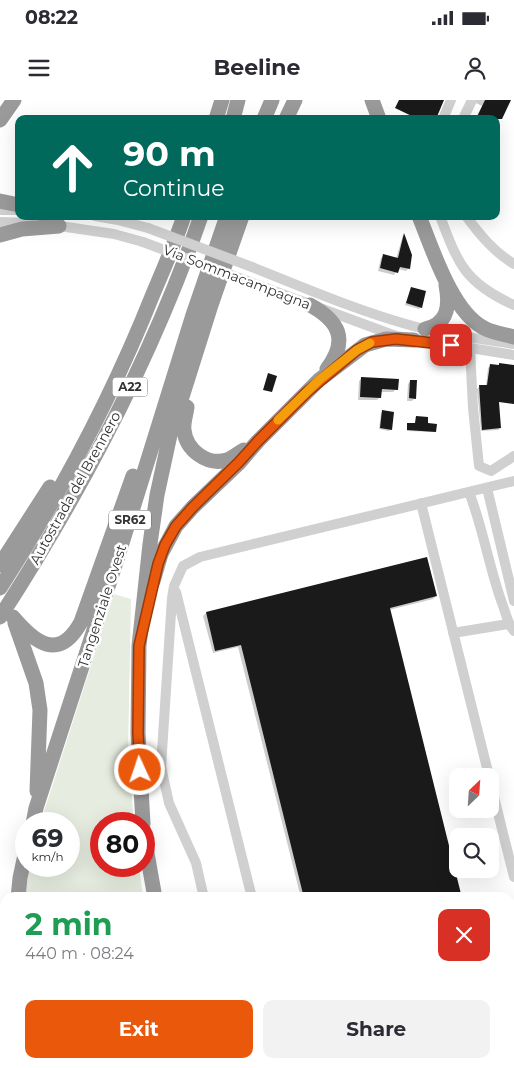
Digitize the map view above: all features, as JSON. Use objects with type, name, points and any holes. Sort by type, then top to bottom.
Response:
[{"type":"highway","points":[[0,120],[14,100]]},
{"type":"highway","points":[[217,115],[222,100]]},
{"type":"highway","points":[[234,115],[238,100]]},
{"type":"highway","points":[[266,115],[272,100]]},
{"type":"highway","points":[[281,115],[287,100]]},
{"type":"highway","points":[[288,115],[296,100]]},
{"type":"highway","points":[[0,201],[15,205]]},
{"type":"highway","name":"Autostrada del Brennero","points":[[0,617],[55,528],[107,434],[156,328],[199,220]]},
{"type":"highway","name":"Tangenziale Ovest","points":[[35,812],[177,366],[226,220]]},
{"type":"highway","name":"Tangenziale Ovest","points":[[142,812],[138,733],[139,646],[157,494],[170,435],[211,305],[241,220]]},
{"type":"highway","points":[[421,220],[445,279],[464,310],[478,325],[514,337]]},
{"type":"highway","points":[[0,565],[58,474],[136,321],[182,223]]},
{"type":"highway","name":"Autostrada del Brennero","points":[[0,588],[61,488],[108,395],[136,336],[182,223]]},
{"type":"highway","points":[[0,235],[22,229],[59,226]]},
{"type":"highway","points":[[419,334],[437,325],[446,313],[448,298],[445,279]]},
{"type":"highway","name":"SR62","points":[[211,305],[206,349],[185,419],[185,435],[191,448],[196,453],[209,460],[216,461],[230,459],[258,441]]},
{"type":"highway","name":"SR62","points":[[310,305],[321,311],[332,321],[339,338],[337,354],[319,380]]},
{"type":"highway","name":"SR62","points":[[139,646],[156,569],[165,545],[176,526],[193,507],[319,380],[365,345],[386,339],[419,334]]},
{"type":"highway","name":"SR62","points":[[36,808],[40,710],[36,683],[13,617],[33,638],[46,644],[62,643],[72,636],[76,630],[81,622],[146,440],[177,366]]},
{"type":"highway","points":[[19,892],[20,877]]},
{"type":"highway","points":[[151,877],[153,892]]},
{"type":"street","points":[[445,115],[451,100]]},
{"type":"street","points":[[465,115],[472,100]]},
{"type":"street","points":[[0,210],[15,210]]},
{"type":"street","name":"Via Sommacampagna","points":[[118,220],[148,228],[252,267],[419,334],[470,348],[514,355]]},
{"type":"street","points":[[441,220],[452,250],[466,272],[490,292],[514,305]]},
{"type":"street","points":[[447,220],[459,252],[468,268],[486,284],[514,300]]},
{"type":"street","points":[[469,220],[481,237],[499,254],[514,264]]},
{"type":"street","name":"Via Sommacampagna","points":[[0,222],[27,222],[59,226],[114,234],[143,242],[380,331],[514,344]]},
{"type":"street","points":[[470,348],[472,408],[479,466],[491,471],[514,456]]},
{"type":"street","points":[[203,892],[196,863],[169,803],[161,767],[171,613],[174,586],[183,566],[200,557],[514,481]]},
{"type":"street","points":[[487,488],[514,601]]},
{"type":"street","points":[[453,633],[511,627],[496,587],[478,516],[469,492]]},
{"type":"street","points":[[421,503],[487,768]]},
{"type":"street","points":[[174,586],[250,892]]},
{"type":"street","points":[[499,817],[514,877]]},
{"type":"shaded area","points":[[114,594],[131,599],[128,753],[133,812],[90,812],[90,877],[140,877],[142,892],[26,892],[28,877],[80,877],[80,812],[44,812]]},
{"type":"building","points":[[399,100],[444,100],[438,115],[410,115],[395,108]]},
{"type":"building","points":[[485,100],[511,100],[502,119],[500,119],[500,115],[478,115]]},
{"type":"building","points":[[404,233],[412,255],[410,269],[400,267],[398,273],[380,268],[383,254],[398,258]]},
{"type":"building","points":[[411,287],[426,291],[422,308],[406,303]]},
{"type":"building","points":[[499,363],[514,365],[514,404],[499,402],[501,428],[482,430],[479,385],[487,385],[490,364],[499,365]]},
{"type":"building","points":[[268,373],[277,376],[272,392],[263,390]]},
{"type":"building","points":[[361,377],[399,379],[398,390],[382,389],[381,398],[360,397]]},
{"type":"building","points":[[410,380],[417,380],[416,399],[409,398]]},
{"type":"building","points":[[382,410],[394,412],[392,430],[380,428]]},
{"type":"building","points":[[416,416],[428,417],[428,423],[437,424],[436,432],[407,430],[407,423],[415,423]]},
{"type":"building","points":[[427,557],[437,596],[390,608],[449,846],[449,878],[457,878],[461,892],[303,892],[241,645],[215,651],[206,612]]},
{"type":"slow traffic","points":[[278,420],[319,380],[357,350],[370,343]]},
{"type":"route","points":[[140,770],[138,733],[139,646],[161,554],[176,526],[319,380],[357,350],[372,342],[386,339],[414,340],[451,345]]}]
